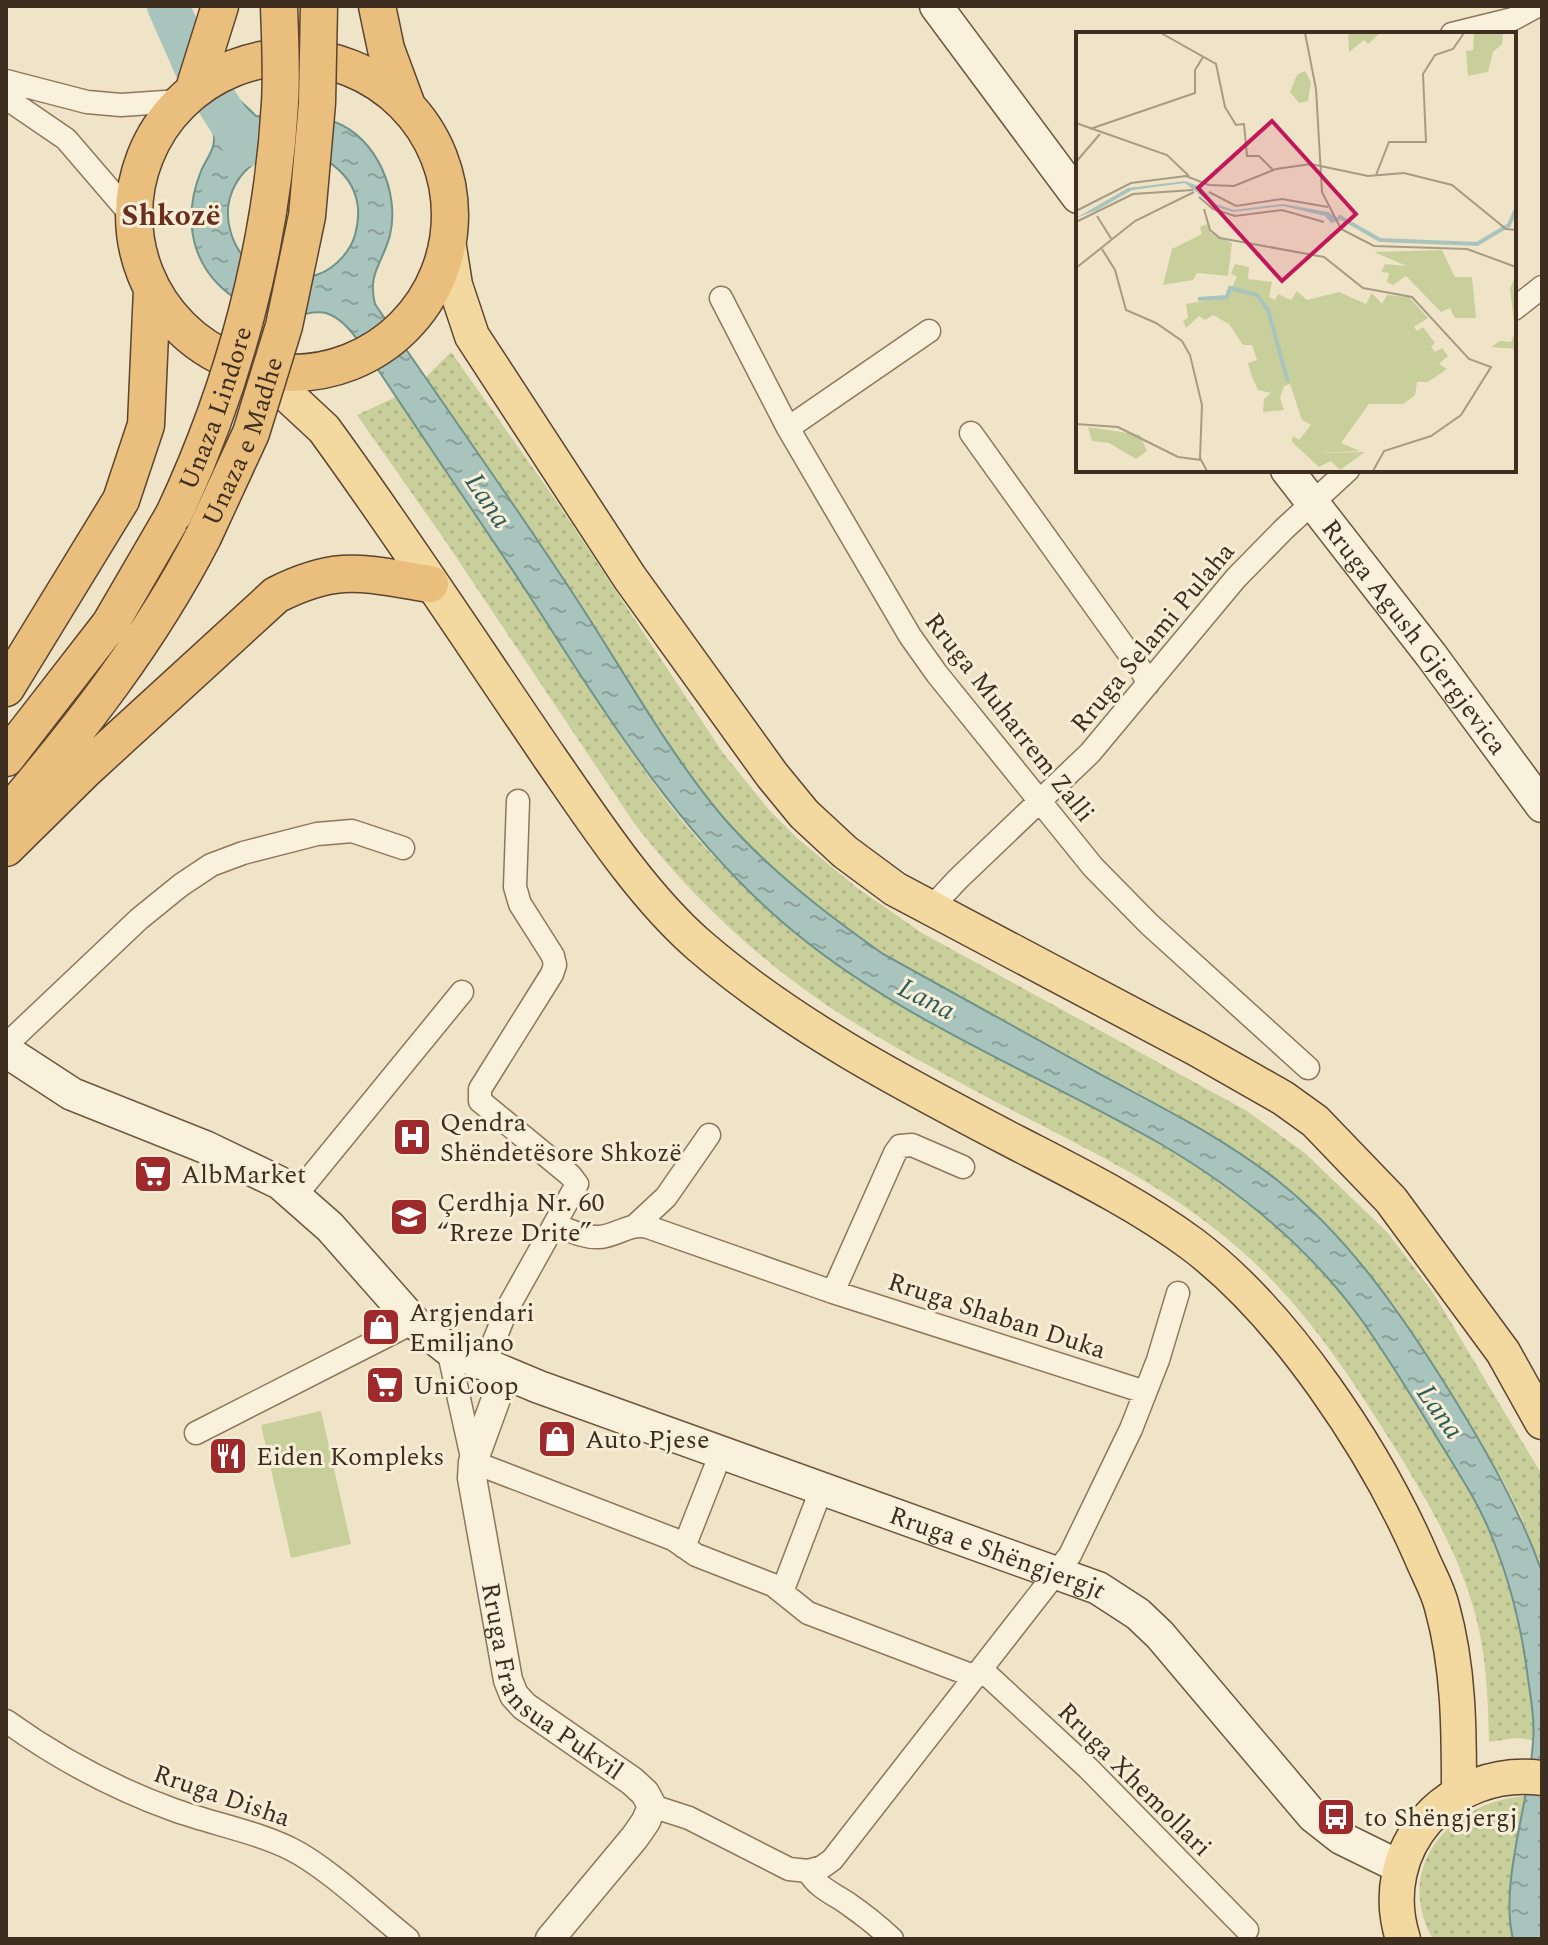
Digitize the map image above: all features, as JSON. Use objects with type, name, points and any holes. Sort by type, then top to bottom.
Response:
[{"type":"highway","points":[[220,6],[220,54],[155,133],[139,171],[133,217],[137,251],[152,289],[176,322],[196,340],[207,349],[244,366],[284,373],[324,371],[364,357],[399,333],[426,301],[449,247],[451,221],[447,178],[432,139],[407,105],[373,78],[334,61],[292,56],[250,61],[220,54]]},
{"type":"highway","name":"Unaza Lindore","points":[[6,758],[110,624],[174,514],[199,459],[246,319],[270,201],[280,105],[279,6]]},
{"type":"highway","name":"Unaza e Madhe","points":[[6,816],[117,679],[159,616],[203,537],[251,433],[287,313],[307,216],[317,103],[319,6]]},
{"type":"highway","points":[[377,6],[386,49],[407,105]]},
{"type":"highway","points":[[6,688],[107,524],[130,478],[146,425],[152,289]]},
{"type":"highway","points":[[6,848],[118,739],[276,595],[314,579],[342,572],[368,573],[430,584]]},
{"type":"main road","points":[[936,6],[1076,194]]},
{"type":"main road","points":[[449,247],[455,285],[472,336],[630,578],[772,775],[804,814],[845,852],[895,889],[1197,1049],[1283,1098],[1315,1121],[1391,1200],[1503,1352],[1542,1422]]},
{"type":"main road","points":[[244,366],[282,390],[324,429],[589,815],[640,881],[697,944],[764,997],[827,1039],[1073,1172],[1193,1244],[1242,1288],[1294,1346],[1361,1442],[1408,1525],[1442,1604],[1456,1677],[1459,1792]]},
{"type":"main road","name":"Rruga Agush Gjergjevica","points":[[1289,472],[1431,655],[1542,806]]},
{"type":"main road","name":"Rruga e Shëngjergjt","points":[[6,1048],[72,1094],[261,1172],[296,1195],[330,1227],[414,1322],[448,1349],[494,1370],[1098,1588],[1138,1614],[1160,1635],[1313,1816],[1341,1838],[1400,1867]]},
{"type":"main road","points":[[1403,1939],[1398,1924],[1396,1894],[1400,1867],[1416,1835],[1434,1811],[1459,1792],[1480,1782],[1502,1777],[1542,1778]]},
{"type":"street","points":[[1460,32],[1513,19],[1537,6]]},
{"type":"street","points":[[6,81],[87,102],[121,105],[187,95]]},
{"type":"street","points":[[6,98],[66,139],[133,217]]},
{"type":"street","points":[[1516,307],[1542,287]]},
{"type":"street","name":"Rruga Muharrem Zalli","points":[[721,298],[788,428],[910,636],[937,674],[1093,867],[1149,924],[1308,1068]]},
{"type":"street","points":[[788,428],[929,331]]},
{"type":"street","points":[[971,433],[1148,684]]},
{"type":"street","name":"Rruga Selami Pulaha","points":[[931,908],[1090,753],[1236,578],[1346,472]]},
{"type":"street","points":[[494,1370],[512,1298],[577,1184],[480,1101],[480,1089],[555,965],[553,956],[520,904],[515,887],[518,801]]},
{"type":"street","points":[[6,1048],[139,919],[211,865],[243,853],[317,834],[352,831],[403,848]]},
{"type":"street","points":[[296,1195],[462,992]]},
{"type":"street","points":[[555,1225],[599,1237],[637,1224],[666,1197],[709,1135]]},
{"type":"street","points":[[833,1292],[900,1146],[912,1145],[963,1167]]},
{"type":"street","name":"Rruga Shaban Duka","points":[[637,1224],[833,1292],[1145,1392]]},
{"type":"street","points":[[892,1939],[874,1923],[824,1890],[808,1871],[832,1860],[1070,1555],[1113,1469],[1145,1392],[1178,1293]]},
{"type":"street","points":[[196,1433],[414,1322]]},
{"type":"street","points":[[448,1349],[473,1462],[673,1539],[696,1555],[773,1585],[808,1613],[979,1673]]},
{"type":"street","name":"Rruga Fransua Pukvil","points":[[494,1370],[473,1462],[474,1493],[508,1680],[514,1695],[535,1715],[632,1781],[652,1806],[689,1818],[789,1869],[808,1871]]},
{"type":"street","points":[[684,1547],[721,1453]]},
{"type":"street","points":[[782,1592],[821,1490]]},
{"type":"street","name":"Rruga Xhemollari","points":[[979,1673],[1088,1768],[1247,1930]]},
{"type":"street","name":"Rruga Disha","points":[[6,1721],[91,1776],[176,1810],[261,1836],[294,1850],[408,1939]]},
{"type":"street","points":[[550,1939],[635,1837],[652,1806]]},
{"type":"green space","points":[[451,352],[559,505],[723,753],[770,811],[797,838],[856,887],[922,933],[1247,1111],[1306,1154],[1388,1233],[1434,1294],[1542,1475],[1542,1572],[1521,1516],[1504,1482],[1425,1351],[1395,1306],[1338,1237],[1311,1210],[1231,1147],[1175,1113],[883,954],[798,889],[758,854],[722,815],[661,734],[534,535],[425,378]]},
{"type":"green space","points":[[396,397],[638,762],[701,843],[754,897],[816,949],[910,1011],[1187,1160],[1267,1219],[1337,1289],[1397,1372],[1465,1484],[1493,1539],[1519,1617],[1529,1678],[1534,1740],[1516,1738],[1489,1742],[1482,1644],[1472,1604],[1454,1555],[1417,1485],[1371,1410],[1290,1300],[1242,1251],[1188,1209],[1132,1173],[844,1017],[772,964],[699,898],[634,823],[357,415]]},
{"type":"green space","points":[[321,1411],[351,1544],[291,1558],[261,1425]]},
{"type":"green space","points":[[1526,1796],[1510,1887],[1513,1939],[1433,1939],[1422,1912],[1420,1887],[1425,1863],[1436,1842],[1453,1824],[1474,1810]]},
{"type":"water","points":[[234,95],[256,116],[316,118],[335,122],[363,140],[382,169],[392,202],[390,235],[374,276],[375,304],[580,604],[679,758],[722,816],[758,854],[798,890],[883,954],[1191,1123],[1256,1164],[1328,1227],[1374,1280],[1433,1365],[1490,1459],[1513,1503],[1542,1572],[1542,1939],[1513,1939],[1510,1917],[1512,1867],[1531,1765],[1533,1734],[1526,1660],[1510,1589],[1492,1537],[1472,1495],[1363,1322],[1296,1245],[1217,1180],[1159,1143],[964,1041],[868,986],[780,920],[742,884],[706,846],[641,764],[350,331],[337,318],[326,313],[290,315],[259,310],[232,296],[210,275],[196,248],[191,219],[198,180],[214,142],[206,114]],"holes":[[[287,149],[319,157],[344,175],[357,201],[358,217],[353,241],[336,264],[319,274],[288,279],[262,272],[243,256],[231,233],[228,208],[236,184],[255,163]]]},
{"type":"waterway","name":"Lana","points":[[168,6],[195,67],[245,146]]},
{"type":"place","name":"Qendra Shëndetësore Shkozë","points":[[412,1137]]},
{"type":"place","name":"AlbMarket","points":[[153,1174]]},
{"type":"place","name":"Çerdhja Nr. 60 “Rreze Drite”","points":[[409,1217]]},
{"type":"place","name":"Argjendari Emiljano","points":[[381,1327]]},
{"type":"place","name":"UniCoop","points":[[385,1385]]},
{"type":"place","name":"Auto Pjese","points":[[557,1439]]},
{"type":"place","name":"Eiden Kompleks","points":[[228,1456]]},
{"type":"place","name":"to Shëngjergj","points":[[1336,1817]]},
{"type":"district","name":"Shkozë","points":[[171,215]]}]
